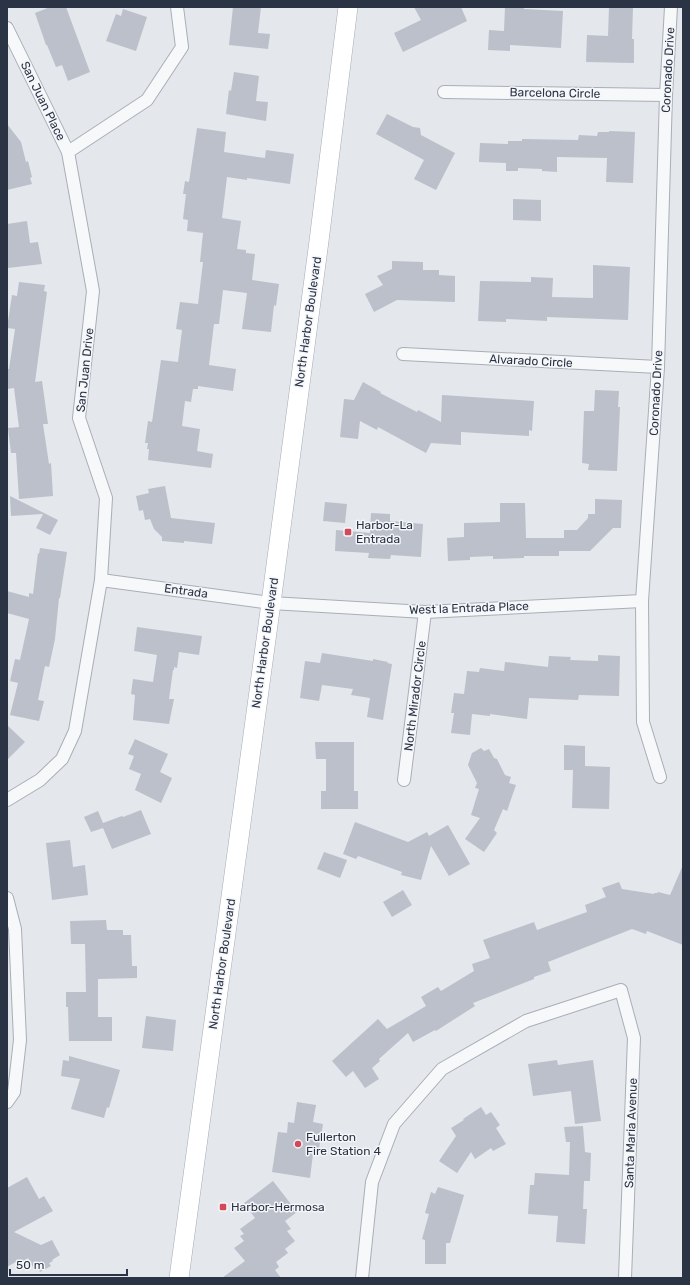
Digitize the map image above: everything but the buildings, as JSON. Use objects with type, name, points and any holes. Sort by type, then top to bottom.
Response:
[{"type":"main road","name":"North Harbor Boulevard","points":[[179,1278],[271,603],[318,249],[348,7]]},
{"type":"street","points":[[68,152],[148,100],[182,47],[177,7]]},
{"type":"street","name":"Coronado Drive","points":[[660,777],[643,722],[642,601],[658,367],[666,95],[671,7]]},
{"type":"street","name":"San Juan Place","points":[[7,28],[68,152]]},
{"type":"street","name":"Barcelona Circle","points":[[444,92],[666,95]]},
{"type":"street","name":"San Juan Drive","points":[[7,800],[40,780],[62,759],[75,732],[101,580],[106,498],[79,418],[93,291],[68,152]]},
{"type":"street","name":"Alvarado Circle","points":[[403,354],[658,367]]},
{"type":"street","name":"Entrada","points":[[101,580],[271,603]]},
{"type":"street","name":"West la Entrada Place","points":[[271,603],[425,612],[642,601]]},
{"type":"street","name":"North Mirador Circle","points":[[404,780],[425,612]]},
{"type":"street","points":[[7,898],[15,929],[20,1040],[14,1092],[7,1102]]},
{"type":"street","name":"Santa Maria Avenue","points":[[362,1278],[372,1182],[394,1124],[442,1069],[526,1021],[621,990],[634,1038],[625,1278]]},
{"type":"place","name":"Harbor-La Entrada","points":[[348,532]]},
{"type":"place","name":"Fullerton Fire Station 4","points":[[298,1144]]},
{"type":"place","name":"Harbor-Hermosa","points":[[223,1207]]}]
